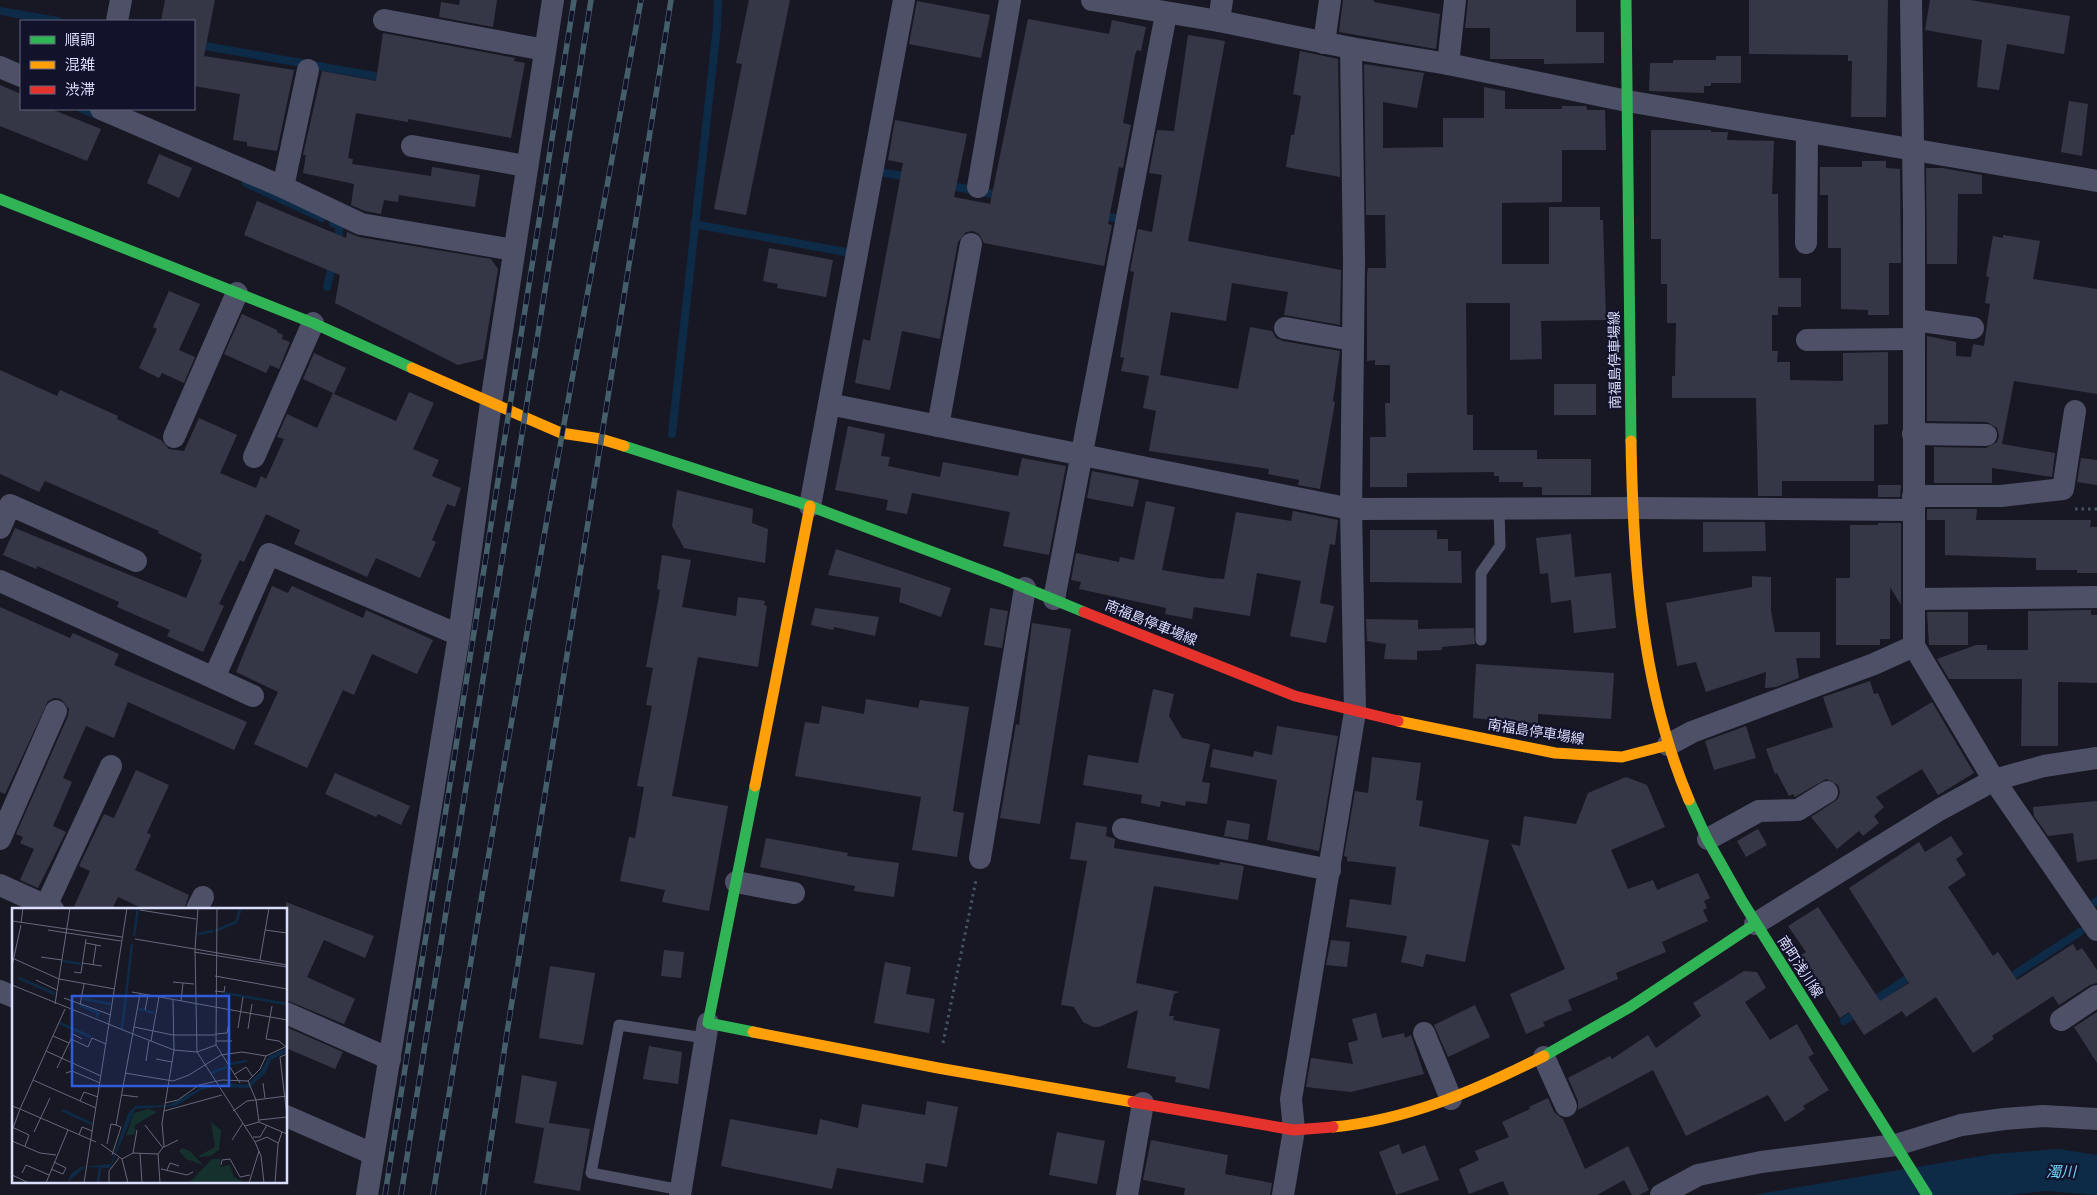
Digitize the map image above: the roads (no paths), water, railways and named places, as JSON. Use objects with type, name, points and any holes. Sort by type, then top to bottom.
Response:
[{"type":"street","points":[[117,20],[121,0]]},
{"type":"street","points":[[367,1195],[459,635],[526,166],[553,0]]},
{"type":"street","points":[[681,1192],[707,1031],[810,506],[904,0]]},
{"type":"street","points":[[978,187],[1010,0]]},
{"type":"street","points":[[1092,0],[1166,14],[1221,10],[1324,42],[1351,48],[1448,64],[1627,101],[2097,181]]},
{"type":"street","points":[[1324,42],[1330,0]]},
{"type":"street","points":[[1448,64],[1455,0]]},
{"type":"street","name":"南福島停車場線","points":[[0,199],[313,323],[491,403],[561,432],[602,440],[810,506],[1054,599],[1295,696],[1355,712],[1555,753],[1622,757],[1668,745],[1647,653],[1638,587],[1632,508],[1626,0]]},
{"type":"street","points":[[1911,0],[1914,646],[1994,780],[2097,930]]},
{"type":"street","points":[[1054,599],[1166,14]]},
{"type":"street","points":[[384,20],[545,50]]},
{"type":"street","points":[[1283,1195],[1294,1130],[1291,1099],[1355,712],[1351,510],[1354,261],[1351,48]]},
{"type":"street","points":[[0,67],[20,76]]},
{"type":"street","points":[[283,188],[308,70]]},
{"type":"street","points":[[103,110],[361,224],[514,250]]},
{"type":"street","points":[[1806,243],[1807,133]]},
{"type":"street","points":[[412,146],[526,166]]},
{"type":"street","points":[[938,426],[971,244]]},
{"type":"street","points":[[174,437],[237,293]]},
{"type":"street","points":[[254,457],[313,323]]},
{"type":"street","points":[[1285,328],[1352,340]]},
{"type":"street","points":[[1807,340],[1914,329],[1973,328]]},
{"type":"street","points":[[829,404],[1351,510],[1913,503],[2063,489],[2075,411]]},
{"type":"street","points":[[1913,434],[1986,435]]},
{"type":"street","points":[[0,528],[10,505],[136,561]]},
{"type":"street","points":[[214,678],[269,554],[459,635]]},
{"type":"street","points":[[0,581],[253,696]]},
{"type":"street","points":[[980,858],[1025,588]]},
{"type":"street","points":[[1914,599],[2097,597]]},
{"type":"street","points":[[1668,745],[1692,732],[1874,664],[1914,646]]},
{"type":"street","points":[[0,839],[56,711]]},
{"type":"street","name":"南町浅川線","points":[[1668,745],[1683,788],[1708,839],[1755,924],[1926,1195]]},
{"type":"street","points":[[707,1031],[938,1068],[1294,1130],[1344,1126],[1405,1115],[1484,1087],[1544,1057],[1658,990],[1755,924],[1932,815],[1994,780],[2044,766],[2097,758]]},
{"type":"street","points":[[0,885],[49,907],[111,766]]},
{"type":"street","points":[[1708,839],[1759,811],[1798,810],[1827,792]]},
{"type":"street","points":[[1123,829],[1330,870]]},
{"type":"street","points":[[736,882],[794,893]]},
{"type":"street","points":[[0,991],[12,996]]},
{"type":"street","points":[[2061,1020],[2097,996]]},
{"type":"street","points":[[288,1014],[390,1060]]},
{"type":"street","points":[[1424,1033],[1451,1098]]},
{"type":"street","points":[[1544,1057],[1566,1106]]},
{"type":"street","points":[[1127,1195],[1143,1103]]},
{"type":"street","points":[[1661,1195],[1698,1175],[1761,1162],[1899,1150],[1961,1125],[2004,1119],[2052,1116],[2097,1119]]},
{"type":"street","points":[[288,1117],[373,1154]]},
{"type":"lane","points":[[1481,640],[1481,573],[1500,546],[1499,509]]},
{"type":"lane","points":[[681,1192],[592,1174],[619,1025],[707,1031]]},
{"type":"water","name":"濁川","points":[[2059,1149],[2097,1155],[2097,1195],[2046,1191],[2010,1195],[1753,1195],[1993,1154]]},
{"type":"waterway","points":[[672,434],[717,27],[718,0]]},
{"type":"waterway","points":[[0,11],[52,20]]},
{"type":"waterway","points":[[195,44],[386,78]]},
{"type":"waterway","points":[[84,110],[99,116]]},
{"type":"waterway","points":[[879,172],[909,177]]},
{"type":"waterway","points":[[246,183],[322,218]]},
{"type":"waterway","points":[[947,185],[1002,196]]},
{"type":"waterway","points":[[1099,215],[1120,219]]},
{"type":"waterway","points":[[333,223],[340,226],[337,244]]},
{"type":"waterway","points":[[694,224],[845,252]]},
{"type":"waterway","points":[[327,287],[333,262]]},
{"type":"waterway","points":[[2006,980],[2080,932]]},
{"type":"waterway","points":[[1871,1003],[1915,973]]},
{"type":"waterway","points":[[1844,1021],[1859,1011]]},
{"type":"railway","points":[[385,1195],[574,0]]},
{"type":"railway","points":[[401,1195],[591,0]]},
{"type":"railway","points":[[433,1195],[507,746],[641,0]]},
{"type":"railway","points":[[483,1195],[506,1039],[671,0]]}]
